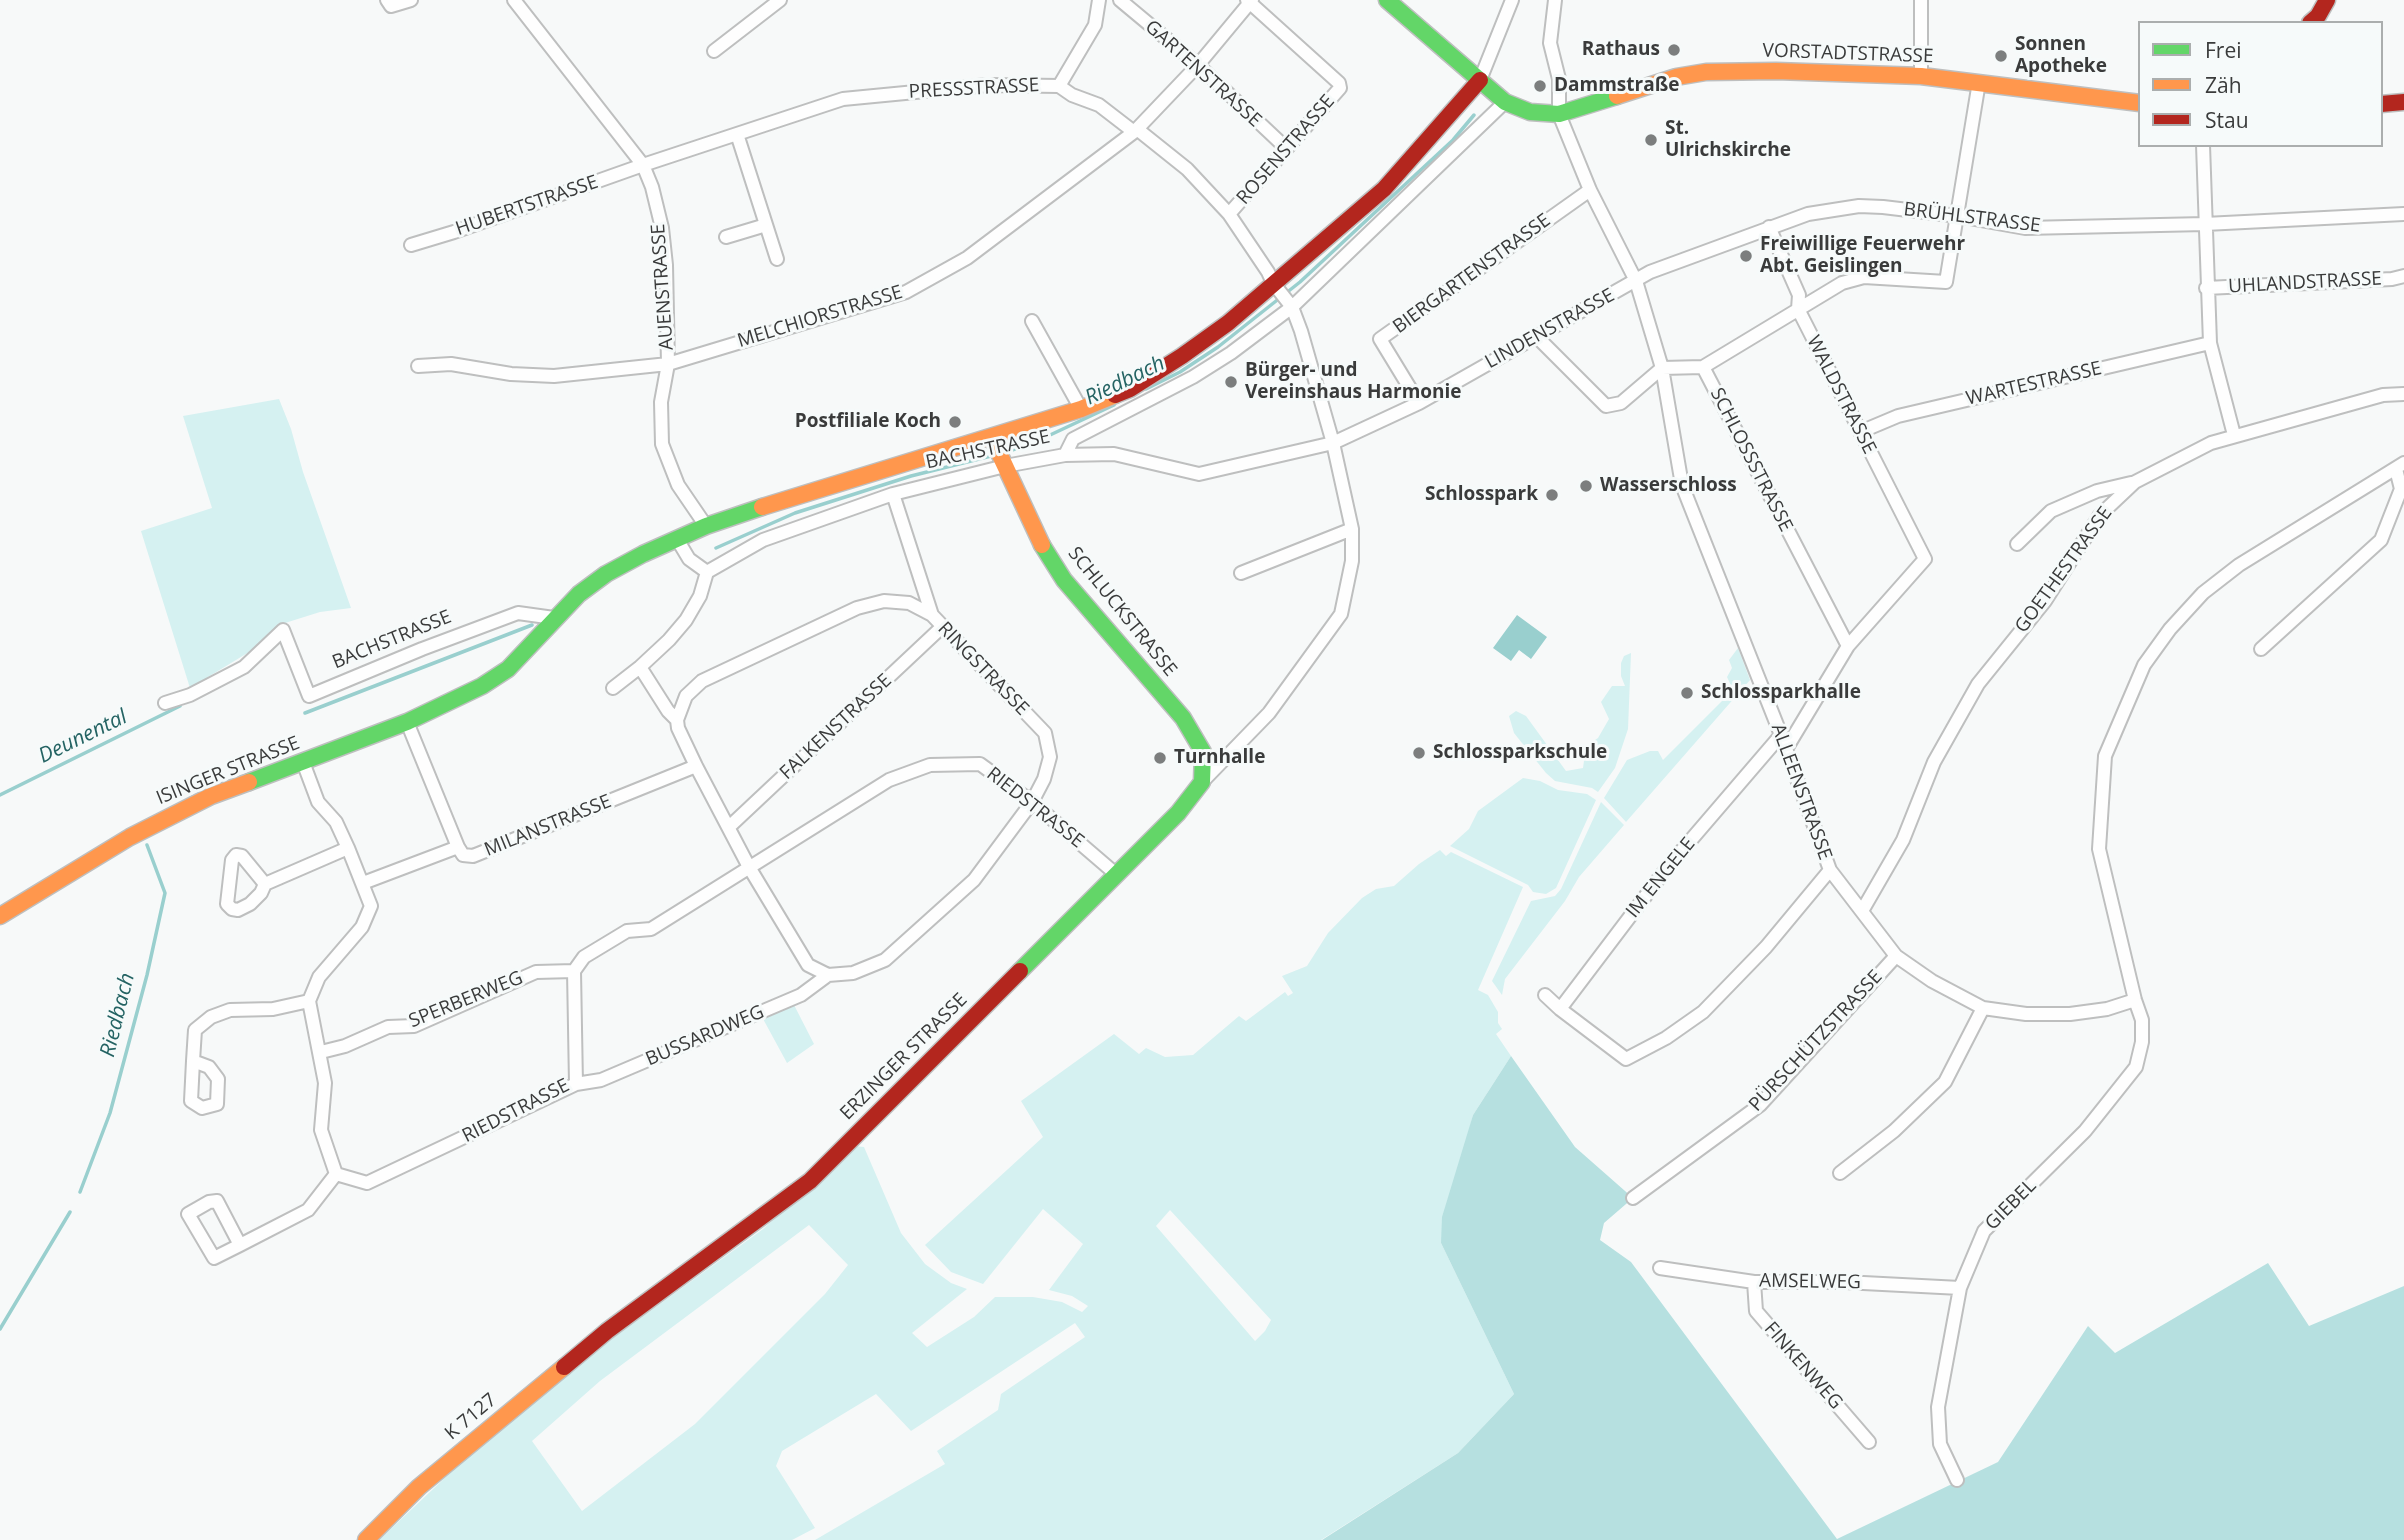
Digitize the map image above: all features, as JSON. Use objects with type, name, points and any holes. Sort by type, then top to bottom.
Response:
[{"type":"street","points":[[387,0],[391,6],[411,0]]},
{"type":"street","name":"AUENSTRASSE","points":[[514,0],[643,165],[652,187],[662,228],[666,265],[668,364],[661,402],[662,444],[678,485],[706,526]]},
{"type":"street","points":[[714,51],[780,0]]},
{"type":"street","points":[[1059,86],[1095,25],[1099,0]]},
{"type":"street","name":"GARTENSTRASSE","points":[[1119,0],[1198,65],[1286,149]]},
{"type":"street","points":[[1387,0],[1505,102],[1530,112],[1559,114]]},
{"type":"street","points":[[1480,80],[1512,0]]},
{"type":"street","points":[[1536,336],[1606,406],[1621,403],[1662,368],[1636,281],[1590,190],[1559,114],[1559,79],[1550,43],[1555,0]]},
{"type":"street","points":[[1921,0],[1921,76]]},
{"type":"street","points":[[2312,21],[2327,0]]},
{"type":"street","name":"MELCHIORSTRASSE","points":[[418,366],[451,364],[511,374],[554,376],[668,364],[906,292],[967,258],[1135,130],[1198,65],[1250,1]]},
{"type":"street","name":"ROSENSTRASSE","points":[[1229,214],[1340,88],[1339,83],[1250,1]]},
{"type":"street","name":"VORSTADTSTRASSE","points":[[1559,114],[1676,77],[1706,72],[1791,71],[1921,76],[2138,103]]},
{"type":"street","name":"BACHSTRASSE","points":[[707,572],[763,540],[893,494],[999,452],[1081,410],[1130,389],[1231,353],[1384,189],[1480,80]]},
{"type":"street","points":[[1703,367],[1843,283],[1864,277],[1946,282],[1979,82]]},
{"type":"street","name":"PRESSSTRASSE","points":[[643,165],[843,99],[988,85],[1059,86],[1072,95],[1099,105],[1187,169],[1229,214],[1283,296],[1301,331],[1333,443],[1352,529],[1352,561],[1341,614],[1269,713],[1202,782]]},
{"type":"street","name":"BACHSTRASSE","points":[[165,703],[190,695],[244,667],[283,630],[309,696],[518,613],[554,618],[579,594],[642,554],[706,526],[827,487],[999,452],[1065,455],[1073,439],[1188,367],[1227,323],[1283,296],[1505,102]]},
{"type":"street","points":[[2383,104],[2404,102]]},
{"type":"street","points":[[737,134],[777,259]]},
{"type":"street","points":[[2203,147],[2210,343],[2234,435]]},
{"type":"street","name":"HUBERTSTRASSE","points":[[411,245],[643,165]]},
{"type":"street","name":"BIERGARTENSTRASSE","points":[[1419,403],[1380,339],[1590,190]]},
{"type":"street","name":"BRÜHLSTRASSE","points":[[1636,281],[1650,272],[1769,227],[1808,214],[1859,206],[1958,216],[2025,228],[2204,224],[2404,214]]},
{"type":"street","points":[[726,237],[766,225]]},
{"type":"street","name":"WALDSTRASSE","points":[[1769,227],[1799,295],[1798,309],[1925,559],[1847,646]]},
{"type":"street","name":"UHLANDSTRASSE","points":[[2206,288],[2392,279],[2404,276]]},
{"type":"street","name":"LINDENSTRASSE","points":[[1065,455],[1114,454],[1199,474],[1333,443],[1419,403],[1636,281]]},
{"type":"street","points":[[1032,321],[1081,410]]},
{"type":"street","name":"WARTESTRASSE","points":[[1860,432],[1898,416],[2210,343]]},
{"type":"street","name":"SCHLOSSSTRASSE","points":[[1662,368],[1703,367],[1847,646]]},
{"type":"street","name":"ALLEENSTRASSE","points":[[1662,368],[1682,485],[1781,735],[1830,870],[1896,956],[1932,981],[1983,1008],[2026,1014],[2070,1014],[2107,1009],[2135,1000]]},
{"type":"street","name":"GOETHESTRASSE","points":[[1862,911],[1903,840],[1934,762],[1978,684],[2045,601],[2100,515],[2135,482],[2211,443],[2383,396],[2404,394]]},
{"type":"street","name":"SCHLUCKSTRASSE","points":[[999,452],[1035,534],[1064,580],[1183,718],[1203,752],[1202,782]]},
{"type":"street","points":[[2261,649],[2381,540],[2401,489],[2400,466]]},
{"type":"street","name":"GIEBEL","points":[[1957,1480],[1940,1444],[1938,1407],[1960,1289],[1984,1231],[2085,1132],[2136,1067],[2142,1042],[2142,1020],[2099,849],[2105,755],[2144,665],[2170,629],[2203,593],[2239,565],[2400,466]]},
{"type":"street","points":[[2017,544],[2051,511],[2097,492],[2135,482]]},
{"type":"street","points":[[893,494],[933,615]]},
{"type":"street","points":[[1241,573],[1352,529]]},
{"type":"street","points":[[613,688],[669,640],[686,620],[700,596],[707,572],[688,559],[677,539]]},
{"type":"street","name":"RINGSTRASSE","points":[[677,720],[686,696],[702,681],[857,608],[884,601],[909,603],[933,615],[1045,733],[1050,757],[1044,779],[1032,802],[974,880],[885,960],[853,973],[828,975]]},
{"type":"street","name":"ISINGER STRASSE","points":[[0,916],[130,836],[211,796],[407,722],[472,692],[508,668],[554,618]]},
{"type":"street","name":"FALKENSTRASSE","points":[[729,827],[943,626]]},
{"type":"street","points":[[1786,749],[1847,646]]},
{"type":"street","points":[[640,667],[668,711],[677,720],[678,728],[696,766],[749,867],[808,965],[828,975]]},
{"type":"street","points":[[407,722],[458,847]]},
{"type":"street","name":"IM ENGELE","points":[[1560,1009],[1666,869],[1781,735]]},
{"type":"street","points":[[240,1245],[217,1201],[209,1202],[188,1214],[214,1258],[240,1245],[308,1210],[337,1174],[321,1130],[325,1083],[309,1001],[318,977],[362,927],[371,906],[336,822],[318,802],[303,762]]},
{"type":"street","name":"RIEDSTRASSE","points":[[337,1174],[367,1183],[576,1084],[574,971],[584,957],[627,931],[651,929],[889,780],[930,765],[980,764],[1032,802],[1117,875]]},
{"type":"street","name":"MILANSTRASSE","points":[[363,883],[458,847],[463,855],[473,856],[696,766]]},
{"type":"street","name":"ERZINGER STRASSE","points":[[607,1331],[810,1181],[1178,813],[1202,782]]},
{"type":"street","points":[[265,884],[348,848]]},
{"type":"street","points":[[1545,995],[1626,1059],[1666,1038],[1703,1012],[1766,947],[1830,870]]},
{"type":"street","name":"PÜRSCHÜTZSTRASSE","points":[[1633,1198],[1760,1105],[1896,956]]},
{"type":"street","name":"SPERBERWEG","points":[[321,1052],[345,1046],[388,1027],[414,1026],[536,972],[574,971]]},
{"type":"street","name":"BUSSARDWEG","points":[[576,1084],[601,1080],[801,995],[828,975]]},
{"type":"street","points":[[193,1061],[195,1030],[211,1017],[230,1010],[273,1009],[309,1001]]},
{"type":"street","points":[[1840,1173],[1894,1132],[1945,1082],[1983,1008]]},
{"type":"street","name":"AMSELWEG","points":[[1660,1268],[1754,1282],[1843,1282],[1960,1289]]},
{"type":"street","name":"FINKENWEG","points":[[1754,1282],[1756,1311],[1869,1442]]},
{"type":"street","name":"K 7127","points":[[366,1540],[419,1487],[607,1331]]},
{"type":"shaded area","points":[[279,399],[351,608],[320,612],[285,623],[254,649],[190,688],[141,531],[212,508],[183,416]]},
{"type":"shaded area","points":[[1517,615],[1547,637],[1531,659],[1519,650],[1511,661],[1493,648]]},
{"type":"shaded area","points":[[1738,648],[1750,680],[1626,822],[1604,798],[1627,760],[1650,751],[1658,751],[1663,760],[1733,690],[1727,677],[1732,668],[1729,660]]},
{"type":"shaded area","points":[[1631,653],[1628,729],[1615,768],[1598,792],[1592,788],[1555,781],[1514,733],[1509,716],[1516,711],[1526,716],[1566,771],[1583,768],[1586,746],[1598,738],[1609,719],[1601,702],[1612,686],[1625,686],[1621,676],[1621,663],[1624,656]]},
{"type":"shaded area","points":[[1523,778],[1540,781],[1558,790],[1587,794],[1596,800],[1556,888],[1546,894],[1533,892],[1528,885],[1450,846],[1469,829],[1478,811]]},
{"type":"shaded area","points":[[1601,802],[1624,825],[1579,877],[1565,901],[1505,979],[1502,995],[1492,981],[1531,901],[1555,896],[1561,889]]},
{"type":"shaded area","points":[[1440,850],[1446,856],[1451,852],[1523,887],[1478,990],[1488,995],[1498,1012],[1498,1023],[1502,1029],[1496,1034],[1511,1056],[1473,1115],[1441,1243],[1514,1394],[1458,1453],[1321,1540],[815,1540],[945,1464],[937,1451],[998,1410],[1001,1394],[1085,1337],[1075,1323],[911,1431],[876,1394],[782,1451],[776,1466],[815,1528],[792,1540],[379,1540],[501,1425],[609,1341],[763,1229],[854,1146],[864,1147],[901,1233],[925,1264],[951,1283],[967,1289],[912,1333],[927,1347],[974,1317],[995,1297],[1033,1297],[1062,1302],[1082,1312],[1088,1306],[1072,1296],[1049,1290],[1083,1244],[1043,1209],[983,1284],[951,1272],[925,1245],[1043,1137],[1021,1101],[1114,1034],[1139,1054],[1146,1048],[1165,1057],[1193,1055],[1239,1016],[1246,1021],[1285,992],[1288,996],[1293,993],[1282,976],[1307,966],[1328,933],[1362,898],[1376,889],[1394,886]],"holes":[[[1170,1210],[1271,1320],[1255,1341],[1156,1226]],[[809,1225],[848,1265],[825,1294],[695,1424],[582,1511],[532,1441],[600,1381]]]},
{"type":"shaded area","points":[[793,1003],[814,1044],[787,1063],[762,1017]]},
{"type":"shaded area","points":[[1511,1056],[1575,1147],[1633,1198],[1604,1223],[1600,1240],[1631,1262],[1837,1539],[1998,1462],[2088,1326],[2115,1353],[2268,1263],[2309,1326],[2404,1286],[2404,1540],[1322,1540],[1458,1453],[1514,1394],[1441,1243],[1442,1217],[1473,1115]]},
{"type":"waterway","name":"Riedbach","points":[[1146,389],[1180,372],[1218,347],[1300,282],[1453,140],[1474,115]]},
{"type":"waterway","name":"Riedbach","points":[[1006,452],[1033,443],[1114,405]]},
{"type":"waterway","name":"Riedbach","points":[[716,548],[795,513],[911,476],[995,455]]},
{"type":"waterway","name":"Riedbach","points":[[305,713],[532,625]]},
{"type":"waterway","name":"Deunental","points":[[0,795],[180,706]]},
{"type":"waterway","name":"Riedbach","points":[[80,1192],[110,1113],[147,975],[165,893],[147,845]]},
{"type":"waterway","name":"Riedbach","points":[[0,1329],[70,1212]]},
{"type":"traffic: fast","points":[[1387,0],[1505,102],[1530,112],[1559,114],[1617,96]]},
{"type":"traffic: fast","points":[[249,782],[407,722],[482,686],[508,669],[579,594],[606,574],[706,526],[762,507]]},
{"type":"traffic: fast","points":[[1020,971],[1178,813],[1202,782],[1203,752],[1183,718],[1064,580],[1042,545]]},
{"type":"traffic: slow","points":[[1617,96],[1676,77],[1706,72],[1776,71],[1921,76],[2138,103]]},
{"type":"traffic: slow","points":[[762,507],[1081,409],[1115,395]]},
{"type":"traffic: slow","points":[[992,438],[1042,545]]},
{"type":"traffic: slow","points":[[0,916],[130,837],[211,796],[249,782]]},
{"type":"traffic: slow","points":[[366,1540],[419,1487],[564,1367]]},
{"type":"traffic: jam","points":[[2312,21],[2327,0]]},
{"type":"traffic: jam","points":[[1115,395],[1130,389],[1182,356],[1228,323],[1384,189],[1480,80]]},
{"type":"traffic: jam","points":[[2383,104],[2404,102]]},
{"type":"traffic: jam","points":[[564,1367],[607,1331],[810,1181],[1020,971]]},
{"type":"place","name":"Rathaus","points":[[1674,50]]},
{"type":"place","name":"Sonnen Apotheke","points":[[2001,56]]},
{"type":"place","name":"Dammstraße","points":[[1540,86]]},
{"type":"place","name":"St. Ulrichskirche","points":[[1651,140]]},
{"type":"place","name":"Freiwillige Feuerwehr Abt. Geislingen","points":[[1746,256]]},
{"type":"place","name":"Bürger- und Vereinshaus Harmonie","points":[[1231,382]]},
{"type":"place","name":"Postfiliale Koch","points":[[955,422]]},
{"type":"place","name":"Wasserschloss","points":[[1586,486]]},
{"type":"place","name":"Schlosspark","points":[[1552,495]]},
{"type":"place","name":"Schlossparkhalle","points":[[1687,693]]},
{"type":"place","name":"Schlossparkschule","points":[[1419,753]]},
{"type":"place","name":"Turnhalle","points":[[1160,758]]}]
